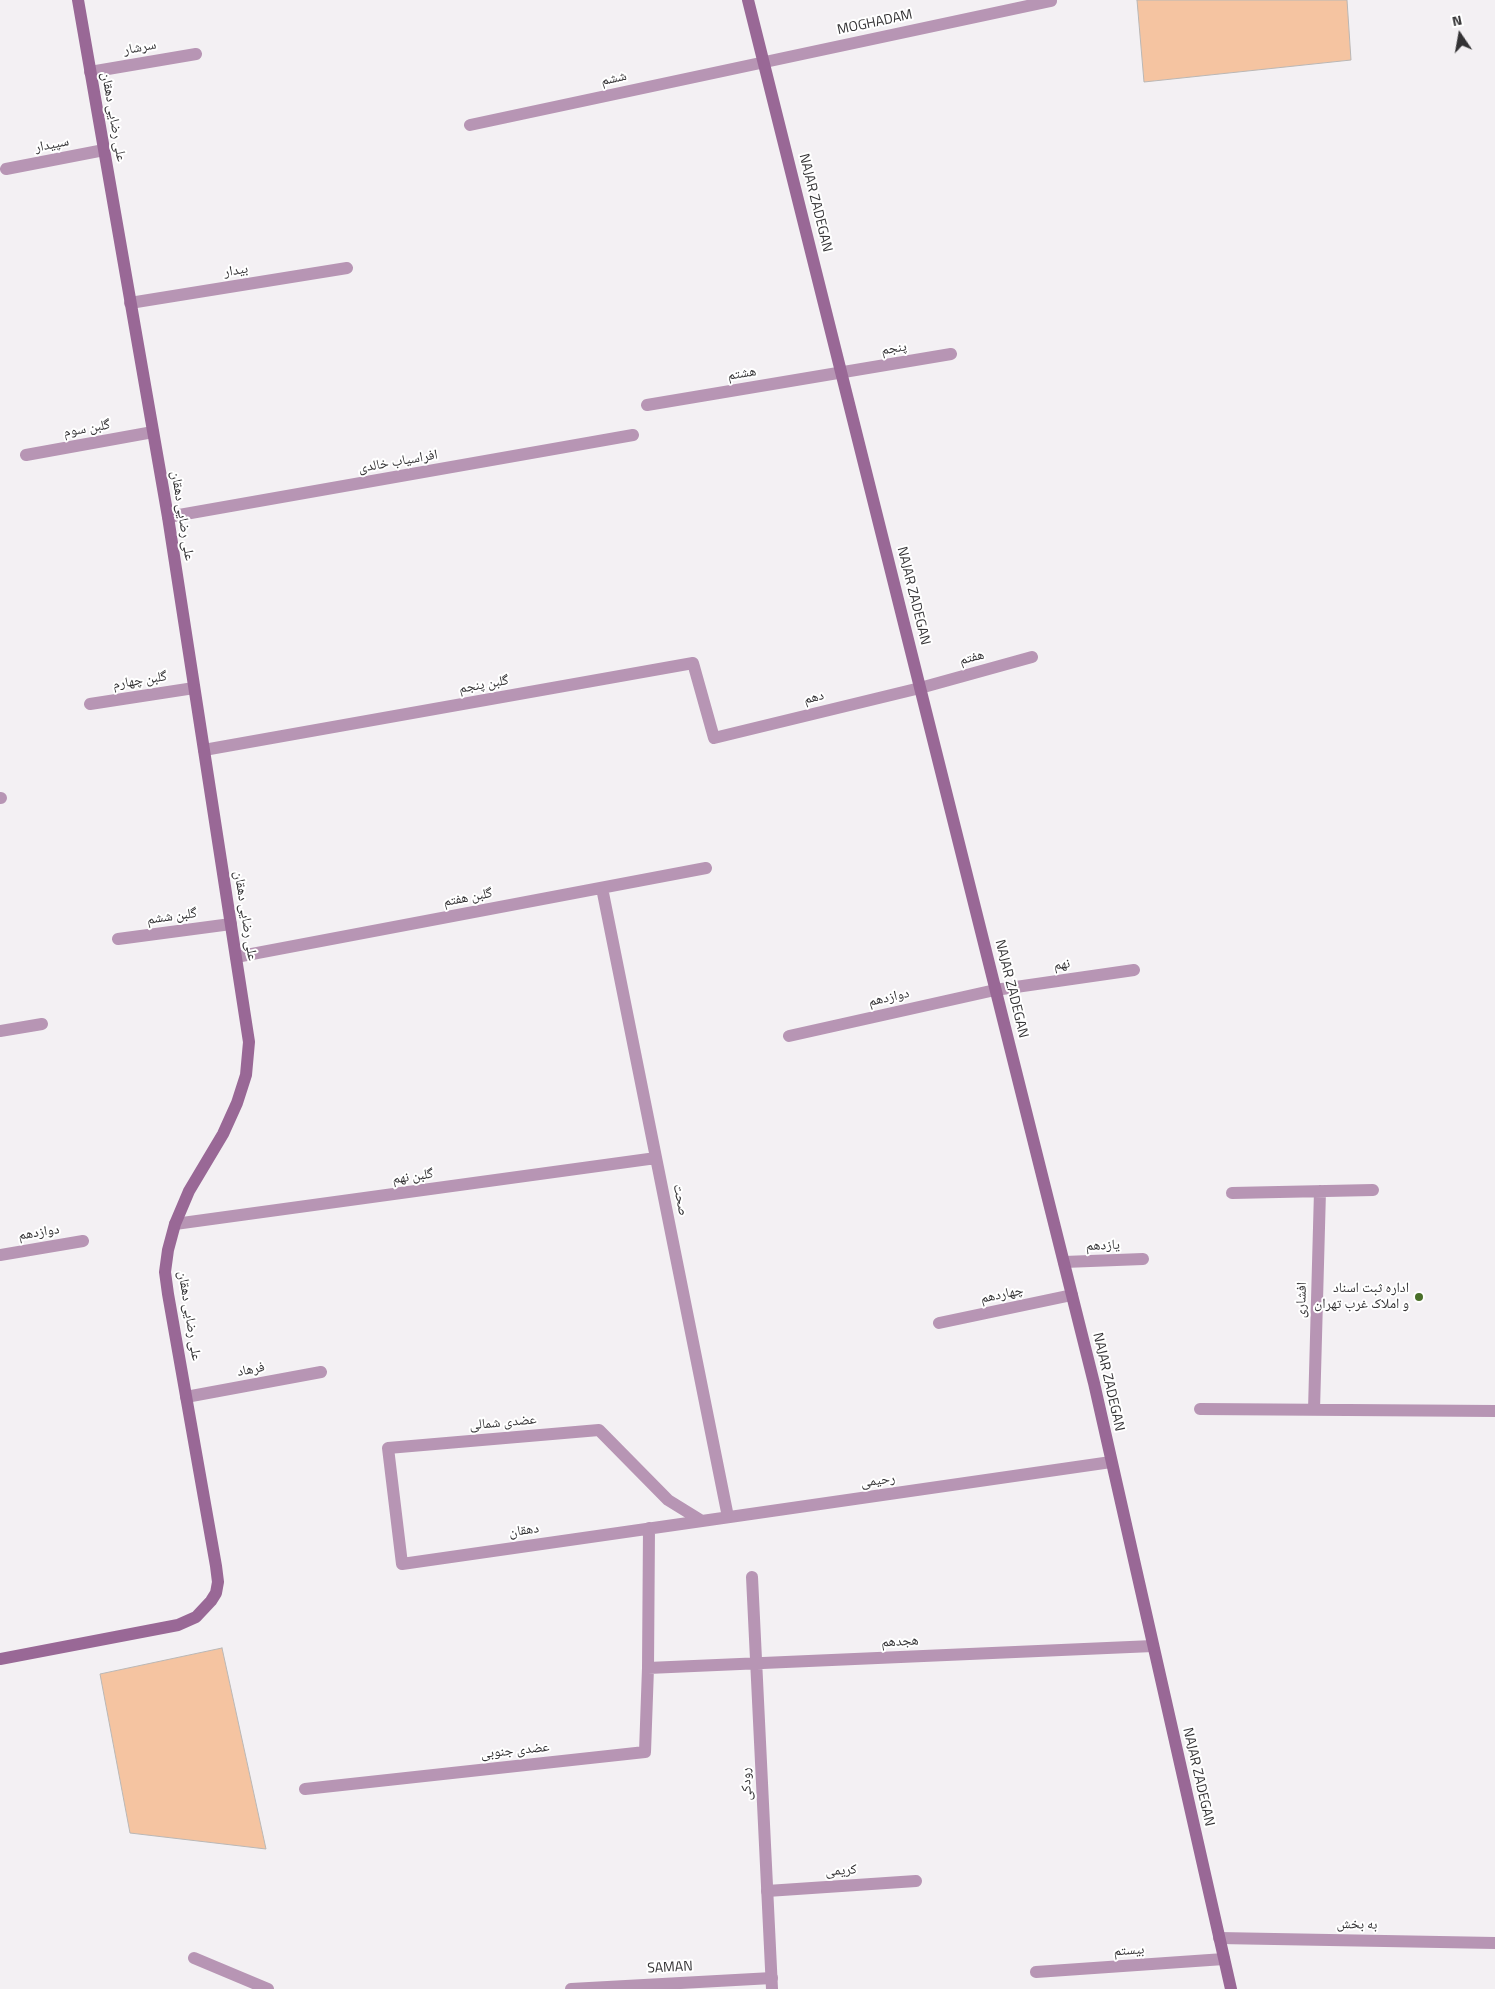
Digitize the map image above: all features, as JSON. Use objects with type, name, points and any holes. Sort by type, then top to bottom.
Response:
[{"type":"street","name":"علی رضایی دهقان","points":[[0,1659],[178,1625],[196,1617],[216,1593],[218,1582],[165,1272],[174,1224],[189,1191],[223,1134],[237,1103],[246,1075],[248,1042],[168,518],[78,0]]},
{"type":"street","name":"NAJAR ZADEGAN","points":[[748,0],[1064,1262],[1112,1462],[1230,1989]]},
{"type":"street","name":"MOGHADAM","points":[[764,61],[1051,1]]},
{"type":"street","name":"سرشار","points":[[90,72],[196,54]]},
{"type":"street","name":"ششم","points":[[470,125],[764,61]]},
{"type":"street","name":"سپیدار","points":[[6,170],[104,150]]},
{"type":"street","name":"بیدار","points":[[130,303],[347,268]]},
{"type":"street","name":"پنجم","points":[[842,373],[951,354]]},
{"type":"street","name":"هشتم","points":[[647,405],[842,373]]},
{"type":"street","name":"گلبن سوم","points":[[26,455],[152,432]]},
{"type":"street","name":"افراسیاب خالدی","points":[[168,518],[632,435]]},
{"type":"street","name":"هفتم","points":[[920,688],[1032,657]]},
{"type":"street","name":"گلبن پنجم","points":[[204,750],[693,663],[714,738]]},
{"type":"street","name":"گلبن چهارم","points":[[90,704],[194,688]]},
{"type":"street","name":"دهم","points":[[714,738],[920,688]]},
{"type":"street","name":"گلبن هفتم","points":[[236,957],[706,868]]},
{"type":"street","name":"صحت","points":[[602,888],[728,1517]]},
{"type":"street","name":"گلبن ششم","points":[[118,939],[230,924]]},
{"type":"street","name":"نهم","points":[[995,990],[1134,970]]},
{"type":"street","name":"دوازدهم","points":[[789,1036],[995,990]]},
{"type":"street","points":[[0,1032],[42,1024]]},
{"type":"street","name":"گلبن نهم","points":[[174,1224],[656,1158]]},
{"type":"street","points":[[1232,1193],[1373,1190]]},
{"type":"street","name":"افشاری","points":[[1314,1410],[1320,1191]]},
{"type":"street","name":"دوازدهم","points":[[0,1255],[83,1242]]},
{"type":"street","name":"یازدهم","points":[[1064,1262],[1143,1259]]},
{"type":"street","name":"چهاردهم","points":[[939,1323],[1072,1296]]},
{"type":"street","name":"فرهاد","points":[[186,1397],[321,1372]]},
{"type":"street","points":[[1200,1409],[1495,1411]]},
{"type":"street","name":"عضدی شمالی","points":[[402,1564],[388,1448],[599,1430],[668,1500],[702,1521]]},
{"type":"street","name":"رحیمی","points":[[649,1528],[1112,1462]]},
{"type":"street","points":[[648,1668],[649,1528]]},
{"type":"street","name":"دهقان","points":[[402,1564],[649,1528]]},
{"type":"street","name":"رودکی","points":[[752,1578],[772,1983]]},
{"type":"street","name":"هجدهم","points":[[648,1668],[1153,1646]]},
{"type":"street","name":"عضدی جنوبی","points":[[304,1789],[645,1752],[648,1668]]},
{"type":"street","name":"کریمی","points":[[767,1891],[916,1882]]},
{"type":"street","name":"به بخش","points":[[1219,1938],[1495,1943]]},
{"type":"street","points":[[194,1958],[268,1989]]},
{"type":"street","name":"بیستم","points":[[1036,1972],[1224,1959]]},
{"type":"street","name":"SAMAN","points":[[571,1989],[772,1983]]},
{"type":"building","points":[[1137,0],[1347,0],[1351,60],[1144,82]]},
{"type":"building","points":[[222,1648],[266,1849],[130,1833],[100,1674]]},
{"type":"place","name":"اداره ثبت اسناد و املاک غرب تهران","points":[[1419,1297]]}]
